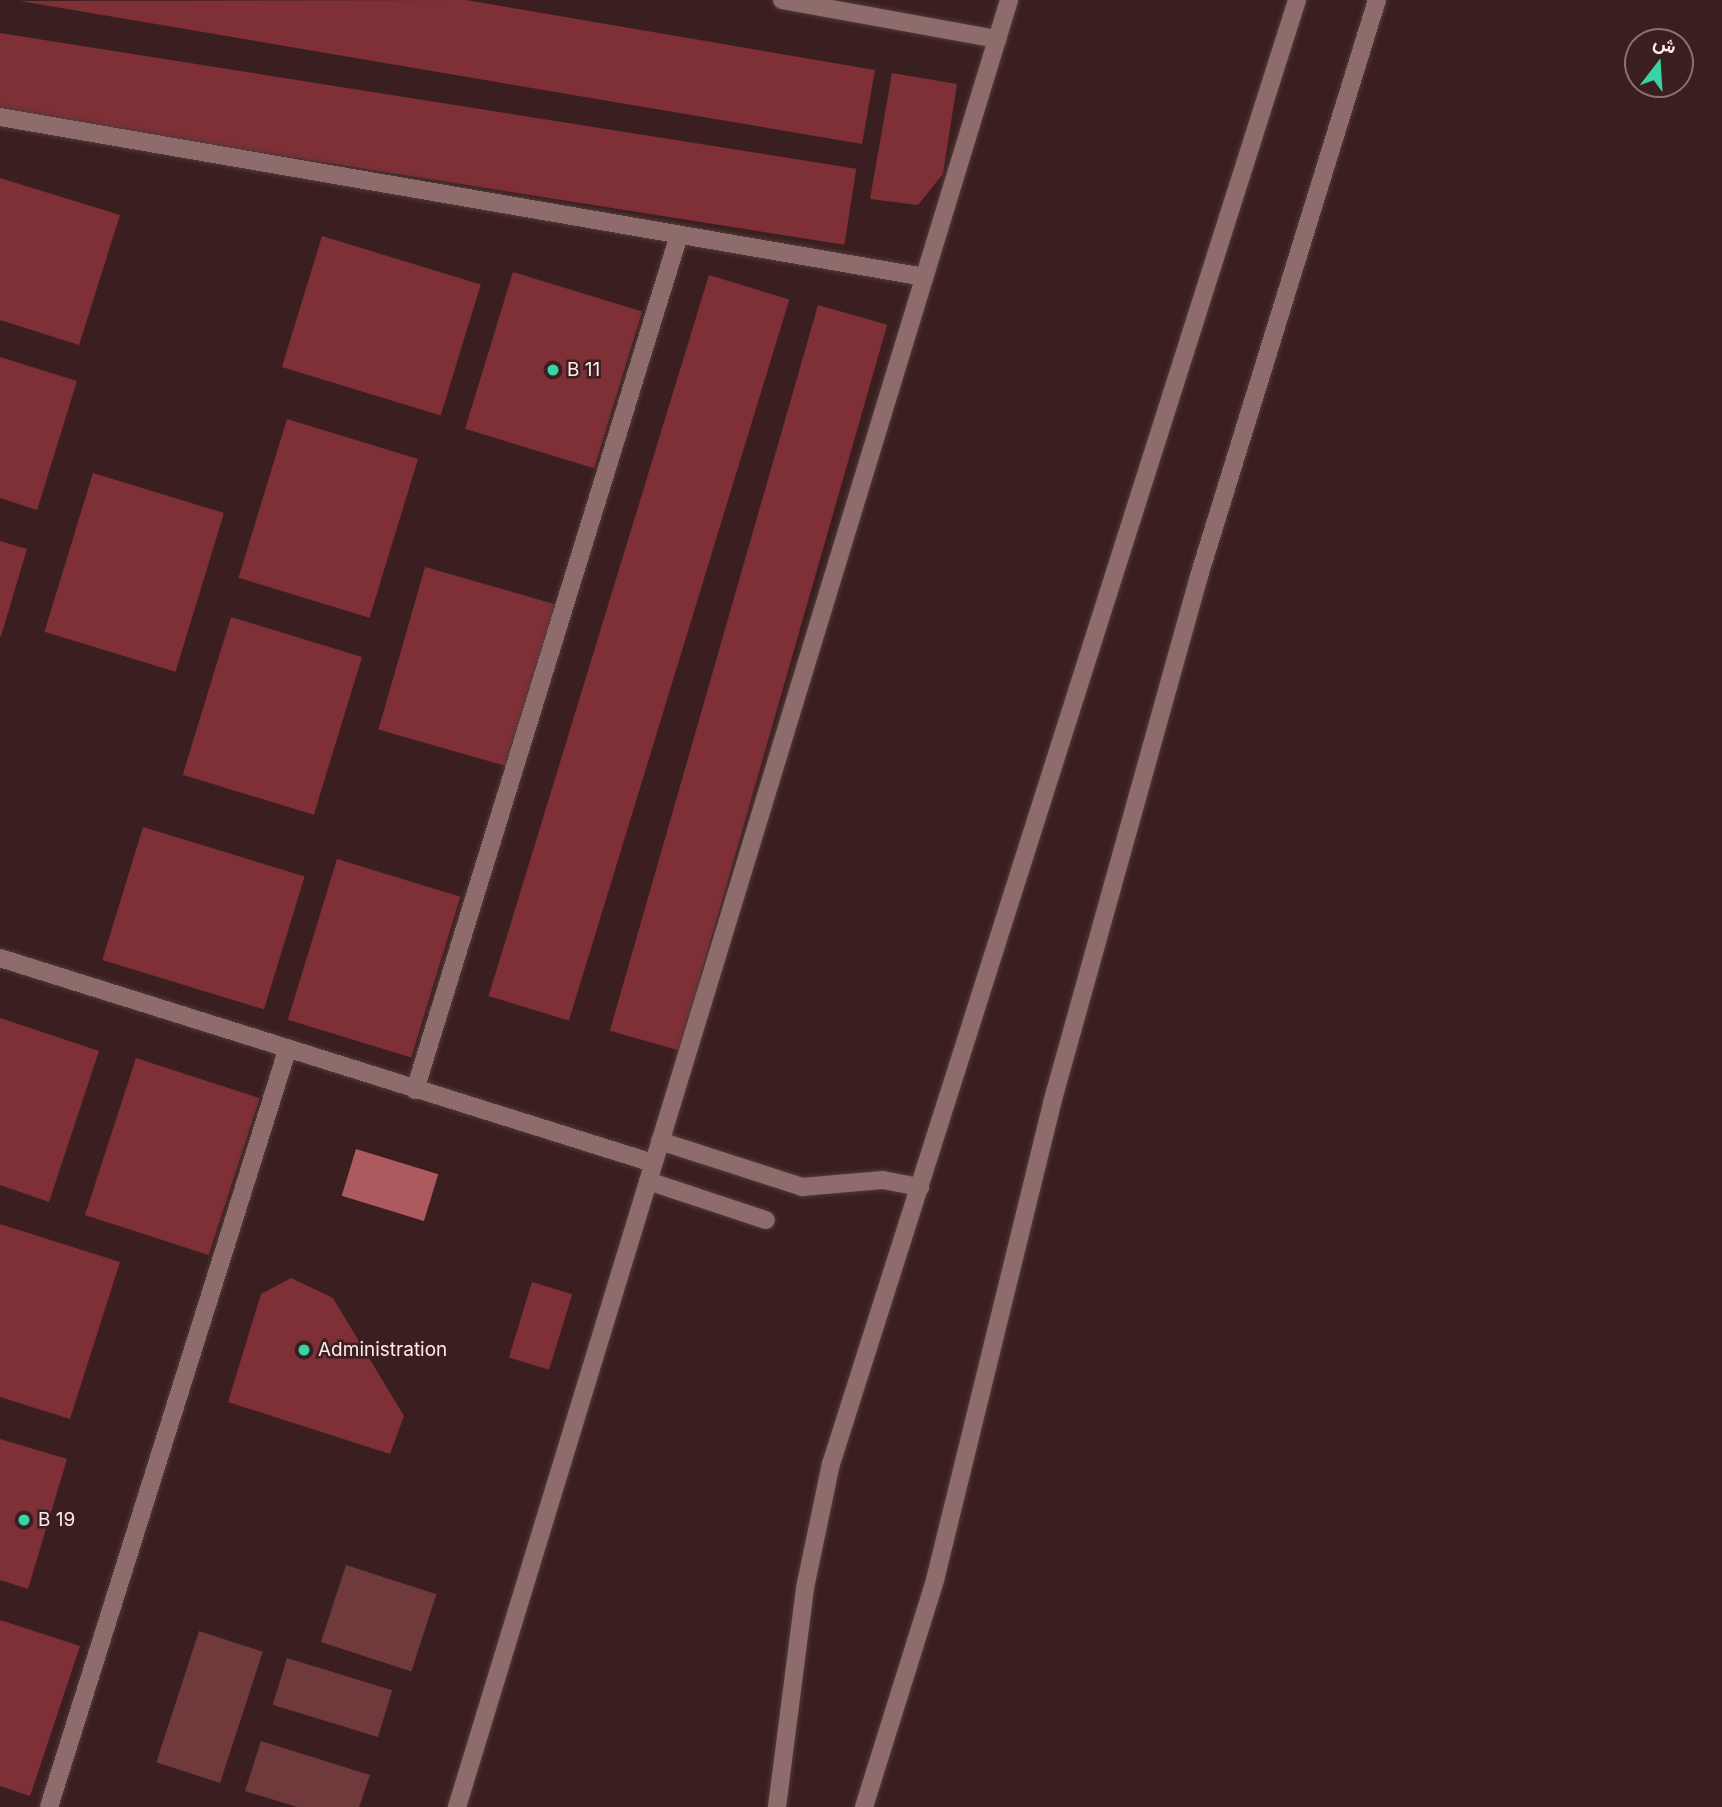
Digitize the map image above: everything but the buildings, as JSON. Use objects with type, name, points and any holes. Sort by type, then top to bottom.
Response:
[{"type":"street","points":[[782,0],[997,39]]},
{"type":"street","points":[[457,1807],[1009,0]]},
{"type":"street","points":[[777,1807],[816,1526],[831,1464],[1297,0]]},
{"type":"street","points":[[864,1807],[935,1580],[1052,1103],[1199,576],[1377,0]]},
{"type":"street","points":[[0,117],[924,277]]},
{"type":"street","points":[[415,1090],[679,234]]},
{"type":"street","points":[[0,958],[415,1090],[651,1172],[766,1220]]},
{"type":"street","points":[[49,1807],[287,1051]]},
{"type":"street","points":[[660,1141],[802,1187],[883,1180],[920,1187]]},
{"type":"shaded area","points":[[356,1149],[438,1174],[424,1221],[342,1196]]},
{"type":"shaded area","points":[[346,1565],[436,1594],[411,1671],[321,1642]]},
{"type":"shaded area","points":[[199,1631],[263,1652],[220,1783],[156,1762]]},
{"type":"shaded area","points":[[287,1658],[392,1690],[378,1737],[273,1705]]},
{"type":"shaded area","points":[[261,1741],[370,1775],[359,1807],[297,1807],[245,1791]]},
{"type":"place","name":"B 11","points":[[553,370]]},
{"type":"place","name":"Administration","points":[[304,1350]]},
{"type":"place","name":"B 19","points":[[24,1520]]}]
